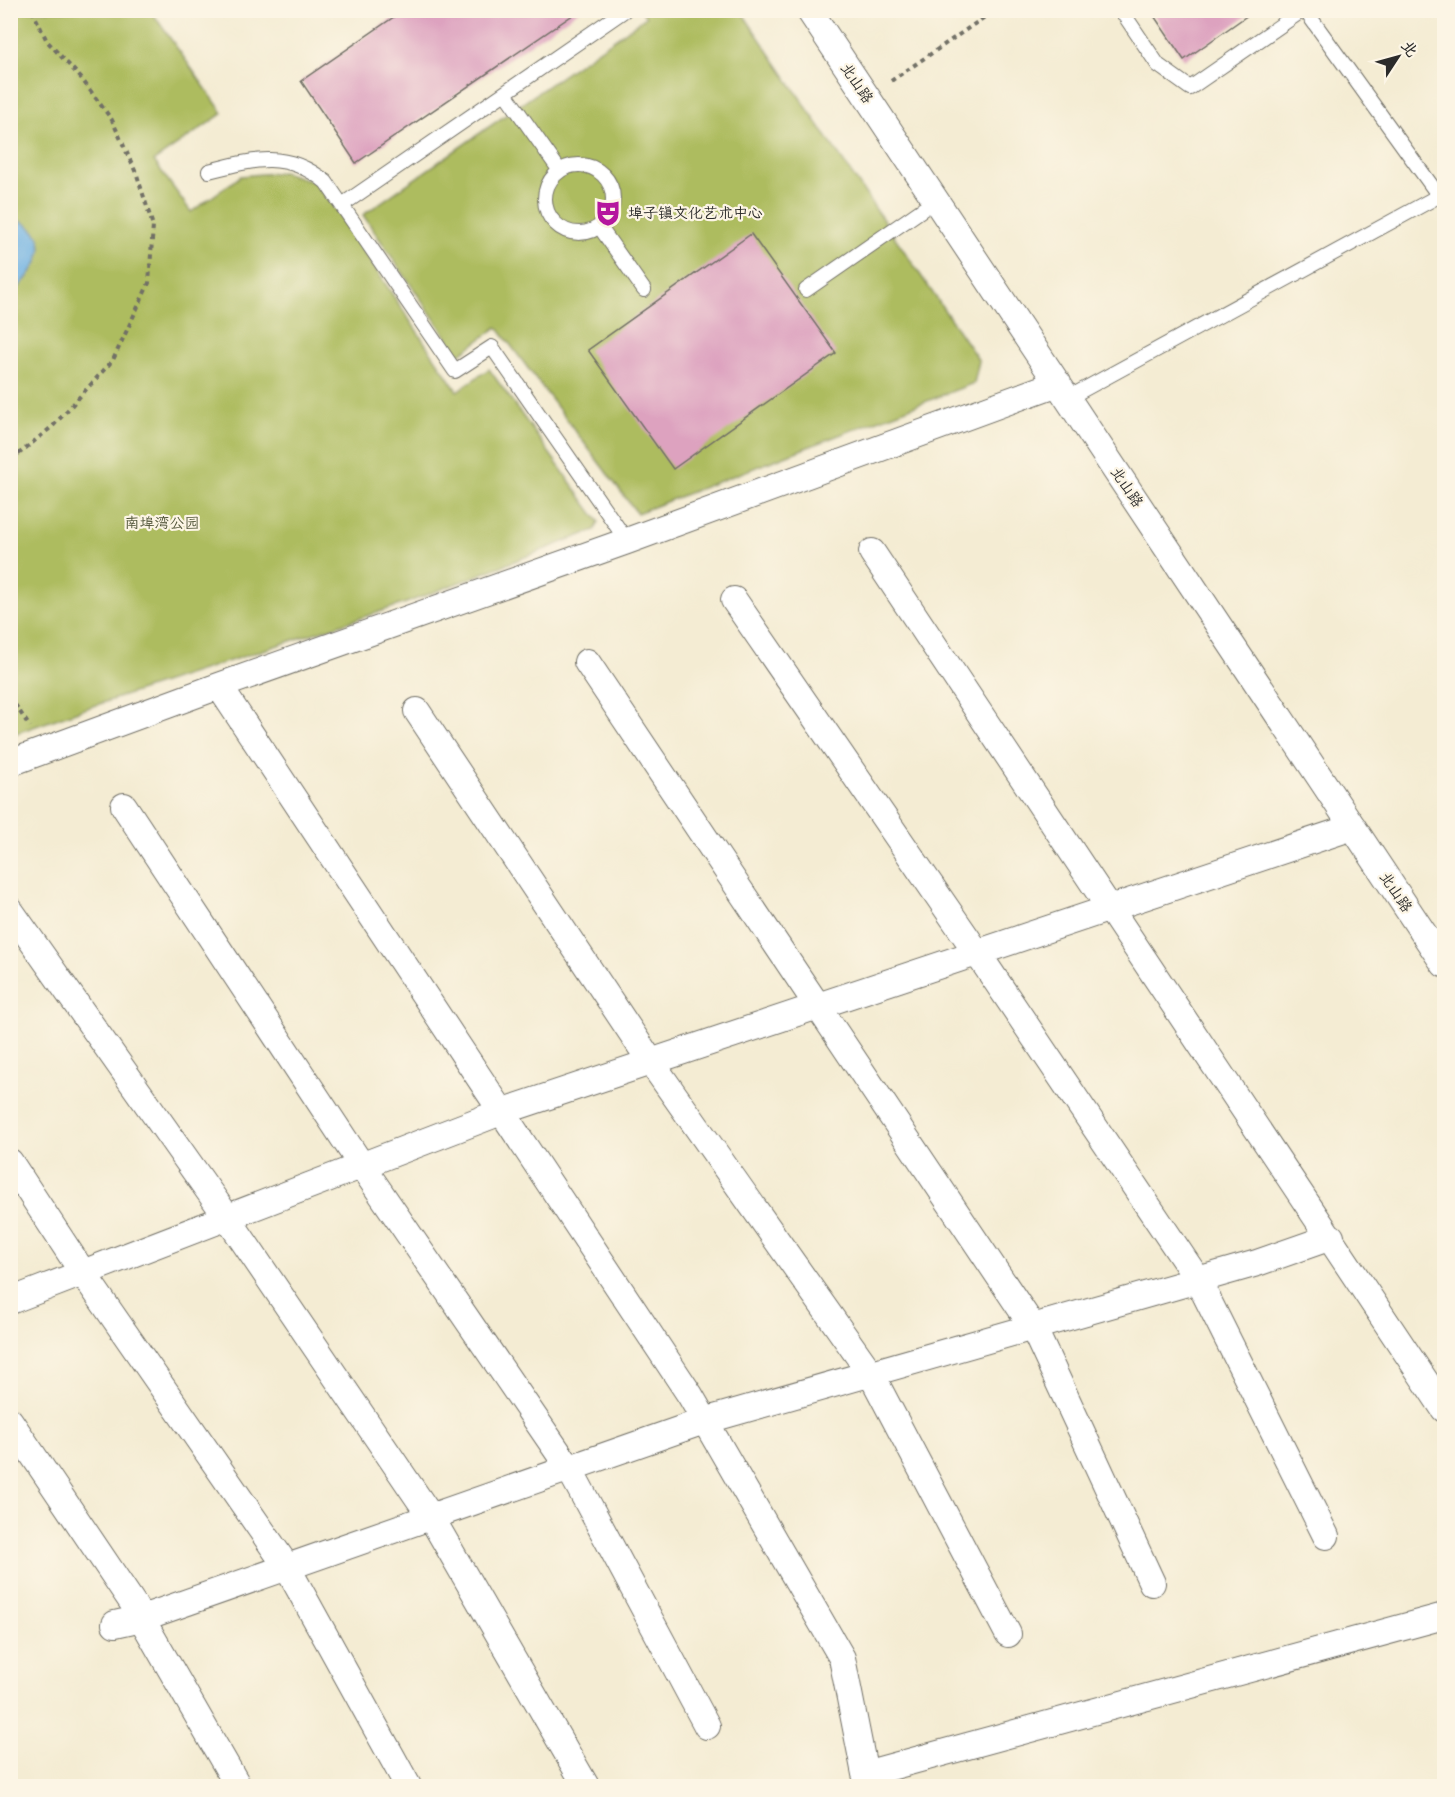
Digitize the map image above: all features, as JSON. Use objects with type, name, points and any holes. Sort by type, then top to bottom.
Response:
[{"type":"street","name":"北山路","points":[[809,10],[1444,964]]},
{"type":"street","points":[[10,763],[627,541],[1063,390]]},
{"type":"street","points":[[872,552],[1444,1409]]},
{"type":"street","points":[[734,600],[978,954],[1198,1280],[1326,1536]]},
{"type":"street","points":[[587,662],[1034,1327],[1152,1583]]},
{"type":"street","points":[[219,686],[690,1395],[842,1658],[865,1774],[1444,1616]]},
{"type":"street","points":[[417,711],[651,1062],[871,1374],[1008,1634]]},
{"type":"street","points":[[124,806],[362,1166],[569,1468],[707,1726]]},
{"type":"street","points":[[10,1301],[501,1112],[1353,827]]},
{"type":"street","points":[[10,910],[227,1217],[431,1517],[586,1786]]},
{"type":"street","points":[[10,1162],[83,1273],[287,1567],[408,1786]]},
{"type":"street","points":[[115,1624],[142,1618],[704,1421],[1257,1263],[1331,1237]]},
{"type":"street","points":[[10,1421],[142,1618],[238,1786]]},
{"type":"lane","points":[[342,205],[625,10]]},
{"type":"lane","points":[[1063,390],[1442,195],[1304,10],[1190,88],[1158,64],[1121,10]]},
{"type":"lane","points":[[506,93],[560,171]]},
{"type":"lane","points":[[209,171],[268,158],[312,171],[326,182],[455,371],[492,347],[627,541]]},
{"type":"lane","points":[[579,164],[590,166],[606,179],[613,201],[609,213],[599,226],[583,232],[571,231],[560,227],[552,219],[546,209],[547,188],[552,178],[560,171],[579,164]]},
{"type":"lane","points":[[806,290],[936,201]]},
{"type":"lane","points":[[599,226],[644,290]]},
{"type":"path","points":[[10,458],[16,456],[53,426],[113,360],[149,283],[153,226],[137,175],[112,120],[81,78],[47,41],[32,10]]},
{"type":"path","points":[[867,98],[995,10]]},
{"type":"green space","name":"南埠湾公园","points":[[11,11],[151,11],[223,113],[154,161],[191,212],[241,176],[283,172],[314,182],[332,204],[457,391],[489,369],[599,522],[595,530],[406,603],[11,735]]},
{"type":"green space","points":[[642,11],[741,11],[979,361],[974,383],[637,513],[497,327],[459,355],[363,215],[646,17]]},
{"type":"water","points":[[11,219],[31,228],[38,236],[41,245],[40,254],[31,272],[11,295]]},
{"type":"building","points":[[404,10],[580,10],[356,163],[301,81]]},
{"type":"building","points":[[1150,10],[1255,10],[1184,60]]},
{"type":"building","points":[[751,234],[836,353],[673,469],[588,350]]},
{"type":"place","name":"埠子镇文化艺术中心","points":[[608,213]]}]
